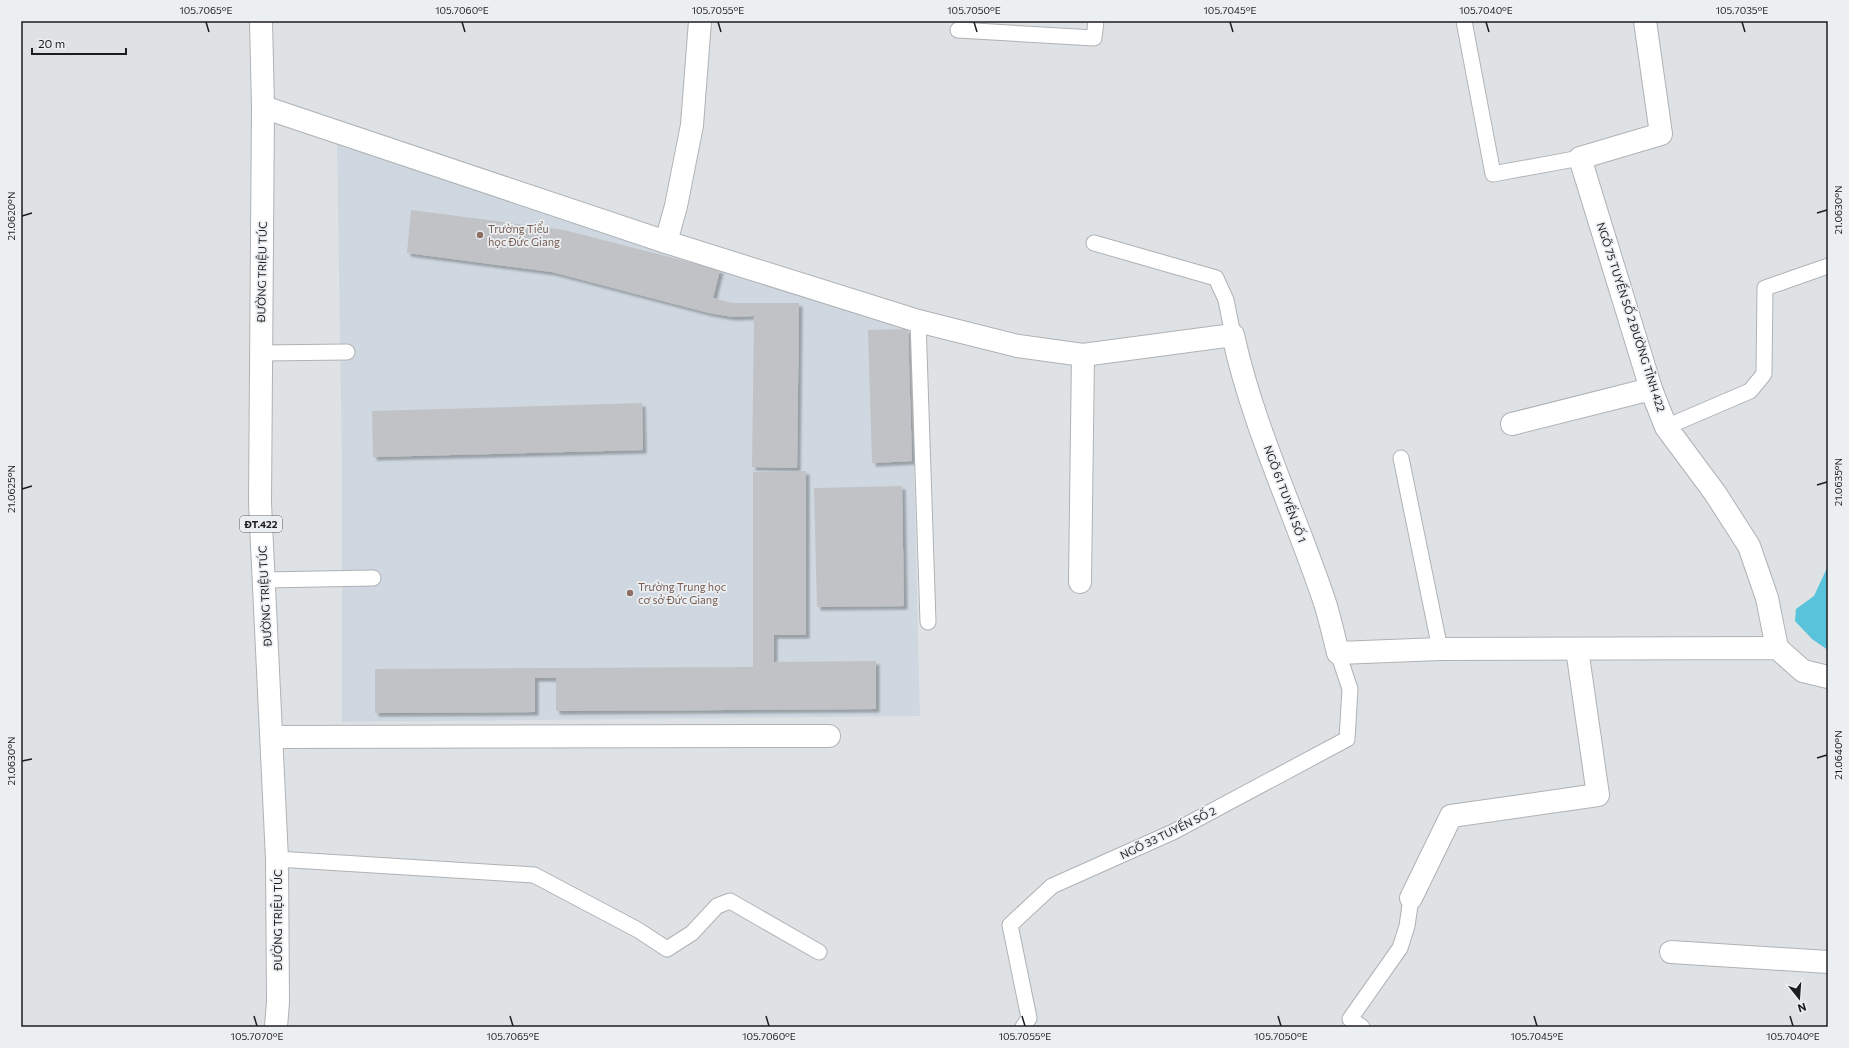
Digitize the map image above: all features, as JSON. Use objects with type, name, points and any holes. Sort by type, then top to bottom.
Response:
[{"type":"street","name":"ĐƯỜNG TRIỆU TÚC","points":[[261,21],[263,107],[260,503],[278,858],[278,1002],[276,1027]]},
{"type":"street","points":[[666,242],[676,206],[692,126],[700,21]]},
{"type":"street","points":[[1580,158],[1661,134],[1646,21]]},
{"type":"street","points":[[263,107],[666,242],[918,321],[1018,346],[1083,355],[1233,335]]},
{"type":"street","name":"NGÕ 75 TUYẾN SỐ 2 ĐƯỜNG TỈNH 422","points":[[1580,158],[1651,389],[1666,427],[1715,493],[1749,546],[1767,598],[1777,648]]},
{"type":"street","name":"NGÕ 61 TUYẾN SỐ 1","points":[[1233,335],[1240,365],[1274,466],[1325,604],[1338,653]]},
{"type":"street","points":[[1080,582],[1083,355]]},
{"type":"street","points":[[1512,424],[1651,389]]},
{"type":"street","points":[[1338,653],[1440,649],[1777,648],[1803,671],[1828,677]]},
{"type":"street","points":[[1412,898],[1451,816],[1598,795],[1577,649]]},
{"type":"street","points":[[272,737],[829,736]]},
{"type":"street","points":[[1671,952],[1828,962]]},
{"type":"lane","points":[[958,30],[1032,28],[1094,38],[1096,21]]},
{"type":"lane","points":[[1464,21],[1492,174],[1580,158]]},
{"type":"lane","points":[[1094,243],[1216,278],[1226,300],[1233,335]]},
{"type":"lane","points":[[1666,427],[1750,391],[1764,374],[1765,288],[1828,266]]},
{"type":"lane","points":[[918,321],[928,622]]},
{"type":"lane","points":[[261,353],[346,352]]},
{"type":"lane","points":[[1401,458],[1440,649]]},
{"type":"lane","points":[[264,580],[373,578]]},
{"type":"lane","name":"NGÕ 33 TUYẾN SỐ 2","points":[[1024,1027],[1029,1018],[1010,925],[1052,886],[1173,832],[1347,740],[1350,689],[1338,653]]},
{"type":"lane","points":[[278,858],[534,875],[638,930],[666,948],[692,933],[718,906],[730,901],[819,952]]},
{"type":"lane","points":[[1362,1027],[1350,1019],[1400,948],[1407,926],[1412,898]]},
{"type":"shaded area","points":[[337,141],[908,329],[914,470],[920,716],[342,722],[342,467]]},
{"type":"water","points":[[1828,566],[1828,650],[1812,639],[1795,621],[1796,609],[1814,596]]},
{"type":"building","points":[[411,210],[564,230],[720,270],[713,298],[732,303],[799,303],[797,468],[752,467],[754,316],[733,317],[709,313],[552,272],[407,253]]},
{"type":"building","points":[[908,329],[912,461],[872,463],[868,330]]},
{"type":"building","points":[[642,403],[643,450],[373,457],[372,411]]},
{"type":"building","points":[[806,471],[806,635],[774,635],[774,662],[876,661],[876,709],[556,711],[556,678],[535,678],[535,712],[375,713],[375,669],[753,667],[753,472]]},
{"type":"building","points":[[902,486],[904,606],[817,607],[814,488]]},
{"type":"place","name":"Trường Tiểu học Đức Giang","points":[[480,235]]},
{"type":"place","name":"Trường Trung học cơ sở Đức Giang","points":[[630,593]]}]
